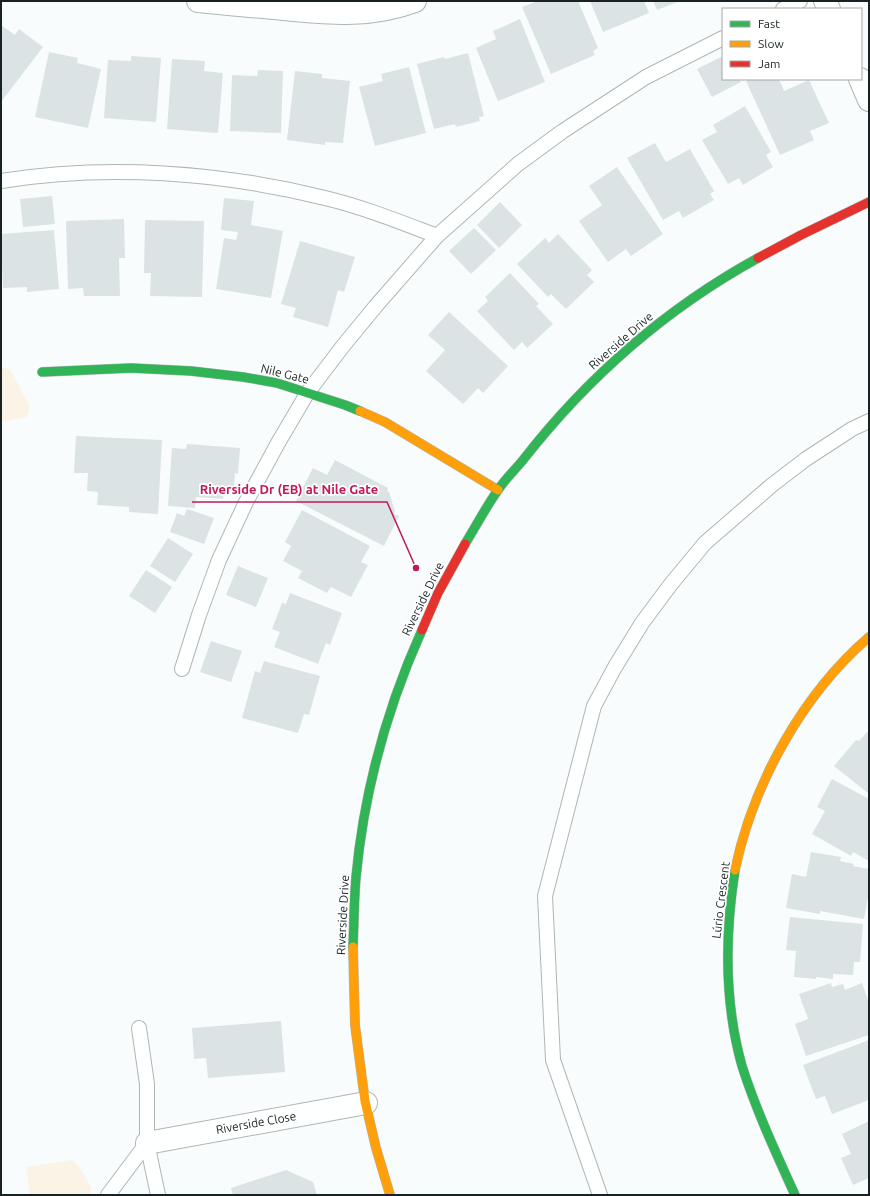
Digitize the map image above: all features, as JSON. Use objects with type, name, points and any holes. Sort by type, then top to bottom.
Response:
[{"type":"street","points":[[198,1],[333,13],[361,13],[395,7],[415,1]]},
{"type":"street","points":[[860,80],[869,100]]},
{"type":"street","name":"Riverside Drive","points":[[390,1195],[380,1162],[366,1103],[359,1058],[353,974],[353,936],[357,876],[365,813],[372,776],[385,726],[403,672],[418,634],[435,598],[454,561],[498,490],[536,442],[570,404],[610,365],[653,328],[692,298],[734,271],[789,240],[869,202]]},
{"type":"street","name":"Nile Gate","points":[[42,372],[131,368],[191,371],[243,377],[277,383],[345,405],[385,422],[498,490]]},
{"type":"street","name":"Lúrio Crescent","points":[[795,1195],[754,1099],[739,1049],[728,981],[728,939],[733,886],[741,843],[769,772],[791,728],[834,672],[869,637]]},
{"type":"street","name":"Riverside Close","points":[[147,1143],[366,1103]]},
{"type":"lane","points":[[785,8],[800,1]]},
{"type":"lane","points":[[182,669],[199,615],[219,560],[246,502],[308,392],[342,346],[370,312],[437,236],[518,164],[563,131],[646,77],[722,39]]},
{"type":"lane","points":[[1,181],[80,173],[115,172],[182,174],[215,178],[272,187],[326,198],[383,216],[437,236]]},
{"type":"lane","points":[[600,1195],[554,1060],[545,896],[594,706],[615,667],[642,623],[671,584],[705,543],[772,485],[800,463],[852,429],[869,421]]},
{"type":"lane","points":[[139,1028],[147,1084],[147,1143],[158,1195]]},
{"type":"lane","points":[[108,1195],[147,1143]]},
{"type":"shaded area","points":[[1,366],[11,371],[30,407],[27,417],[1,422]]},
{"type":"shaded area","points":[[72,1160],[78,1165],[92,1189],[88,1195],[63,1195],[60,1193],[57,1195],[30,1195],[26,1167]]},
{"type":"building","points":[[538,1],[578,1],[598,48],[593,51],[595,55],[551,74],[522,7]]},
{"type":"building","points":[[590,1],[644,1],[649,13],[603,32]]},
{"type":"building","points":[[653,1],[680,1],[657,10]]},
{"type":"building","points":[[520,19],[545,82],[498,101],[476,48],[496,39],[493,31]]},
{"type":"building","points":[[1,25],[15,35],[19,29],[43,47],[1,102]]},
{"type":"building","points":[[49,52],[78,58],[77,63],[101,69],[88,128],[35,117]]},
{"type":"building","points":[[468,53],[484,116],[479,117],[480,121],[456,127],[455,124],[434,129],[417,64]]},
{"type":"building","points":[[131,56],[161,58],[156,122],[104,118],[108,60],[131,61]]},
{"type":"building","points":[[722,56],[722,80],[740,80],[741,82],[712,97],[697,69]]},
{"type":"building","points":[[172,59],[205,61],[204,71],[223,73],[218,133],[167,129]]},
{"type":"building","points":[[409,67],[426,133],[375,146],[359,87],[383,81],[381,74]]},
{"type":"building","points":[[258,70],[283,71],[281,133],[230,131],[232,75],[257,76]]},
{"type":"building","points":[[295,71],[322,74],[322,78],[350,81],[343,143],[325,142],[325,145],[287,140]]},
{"type":"building","points":[[779,80],[784,91],[809,80],[829,123],[810,131],[814,140],[780,155],[746,81]]},
{"type":"building","points":[[745,106],[771,152],[766,155],[773,167],[743,185],[739,178],[728,184],[702,140],[717,132],[713,125]]},
{"type":"building","points":[[655,143],[666,162],[690,149],[714,191],[710,194],[714,200],[683,218],[679,211],[663,220],[627,158]]},
{"type":"building","points":[[617,167],[663,234],[631,256],[626,249],[608,262],[579,221],[602,205],[589,186]]},
{"type":"building","points":[[52,196],[55,224],[23,227],[20,199]]},
{"type":"building","points":[[224,198],[254,201],[251,225],[283,231],[271,298],[216,289],[224,238],[236,240],[238,232],[221,230]]},
{"type":"building","points":[[500,202],[522,225],[499,248],[477,225]]},
{"type":"building","points":[[124,219],[125,258],[119,258],[120,296],[84,296],[83,288],[68,289],[66,221]]},
{"type":"building","points":[[145,220],[204,221],[202,297],[150,296],[151,273],[144,273]]},
{"type":"building","points":[[474,228],[496,250],[471,274],[449,251]]},
{"type":"building","points":[[54,230],[59,289],[27,292],[27,287],[3,288],[1,234]]},
{"type":"building","points":[[558,234],[592,270],[587,275],[594,282],[566,309],[551,294],[548,297],[517,264],[545,238],[549,243]]},
{"type":"building","points":[[300,241],[355,257],[344,292],[338,290],[328,327],[293,317],[296,308],[281,304]]},
{"type":"building","points":[[510,273],[539,304],[536,306],[553,324],[527,348],[522,342],[514,350],[477,311],[488,301],[485,297]]},
{"type":"building","points":[[449,312],[508,366],[483,393],[478,388],[463,404],[426,371],[445,350],[428,335]]},
{"type":"building","points":[[76,436],[162,440],[158,514],[129,512],[129,507],[97,505],[98,492],[87,491],[88,473],[74,473]]},
{"type":"building","points":[[187,444],[240,448],[238,474],[235,473],[234,486],[224,486],[223,499],[196,497],[195,508],[168,506],[172,448],[186,449]]},
{"type":"building","points":[[335,460],[388,488],[387,491],[389,492],[395,512],[394,514],[399,516],[384,546],[296,501],[313,468],[327,475]]},
{"type":"building","points":[[187,509],[214,518],[204,544],[170,532],[177,513],[184,516]]},
{"type":"building","points":[[302,510],[370,546],[361,562],[368,565],[351,597],[331,587],[327,593],[298,578],[302,571],[283,561],[291,546],[285,542]]},
{"type":"building","points":[[168,538],[193,554],[175,582],[150,566]]},
{"type":"building","points":[[238,566],[268,578],[256,607],[226,595]]},
{"type":"building","points":[[146,570],[172,587],[155,613],[129,596]]},
{"type":"building","points":[[290,593],[342,613],[330,645],[326,643],[318,664],[274,647],[280,632],[272,629],[282,603],[286,604]]},
{"type":"building","points":[[211,641],[242,651],[231,682],[200,672]]},
{"type":"building","points":[[264,661],[320,676],[309,715],[304,714],[298,733],[242,718],[255,671],[260,673]]},
{"type":"building","points":[[869,730],[869,794],[834,766],[856,740],[859,741]]},
{"type":"building","points":[[832,779],[869,799],[869,861],[853,852],[851,856],[812,834],[825,811],[817,807]]},
{"type":"building","points":[[811,852],[841,857],[840,861],[854,864],[853,866],[869,869],[869,892],[864,919],[820,911],[820,914],[786,908],[792,874],[806,877]]},
{"type":"building","points":[[790,917],[863,924],[860,962],[854,962],[853,975],[833,974],[833,979],[794,977],[796,951],[786,950]]},
{"type":"building","points":[[831,983],[832,987],[843,984],[845,990],[862,983],[869,1003],[869,1035],[806,1056],[795,1024],[808,1019],[799,994]]},
{"type":"building","points":[[281,1021],[285,1072],[208,1078],[206,1058],[194,1059],[192,1028]]},
{"type":"building","points":[[869,1040],[869,1100],[832,1114],[825,1096],[816,1099],[803,1065]]},
{"type":"building","points":[[869,1121],[869,1178],[853,1185],[841,1158],[851,1154],[842,1134]]},
{"type":"building","points":[[286,1170],[313,1182],[317,1195],[233,1195],[231,1188]]},
{"type":"traffic: fast","points":[[465,544],[489,503],[504,482],[548,430],[601,373],[630,347],[692,299],[758,258]]},
{"type":"traffic: fast","points":[[42,372],[131,368],[191,371],[243,377],[277,383],[360,411]]},
{"type":"traffic: fast","points":[[353,947],[356,877],[371,782],[398,690],[422,630]]},
{"type":"traffic: fast","points":[[735,870],[729,919],[728,968],[729,993],[736,1042],[742,1066],[754,1099],[795,1195]]},
{"type":"traffic: slow","points":[[360,411],[385,422],[498,490]]},
{"type":"traffic: slow","points":[[735,870],[743,838],[754,805],[784,743],[822,686],[845,660],[869,637]]},
{"type":"traffic: slow","points":[[353,947],[355,1025],[365,1101],[376,1148],[390,1195]]},
{"type":"traffic: jam","points":[[758,258],[869,202]]},
{"type":"traffic: jam","points":[[422,630],[438,593],[465,544]]},
{"type":"place","name":"Riverside Dr (EB) at Nile Gate","points":[[416,568]]}]
